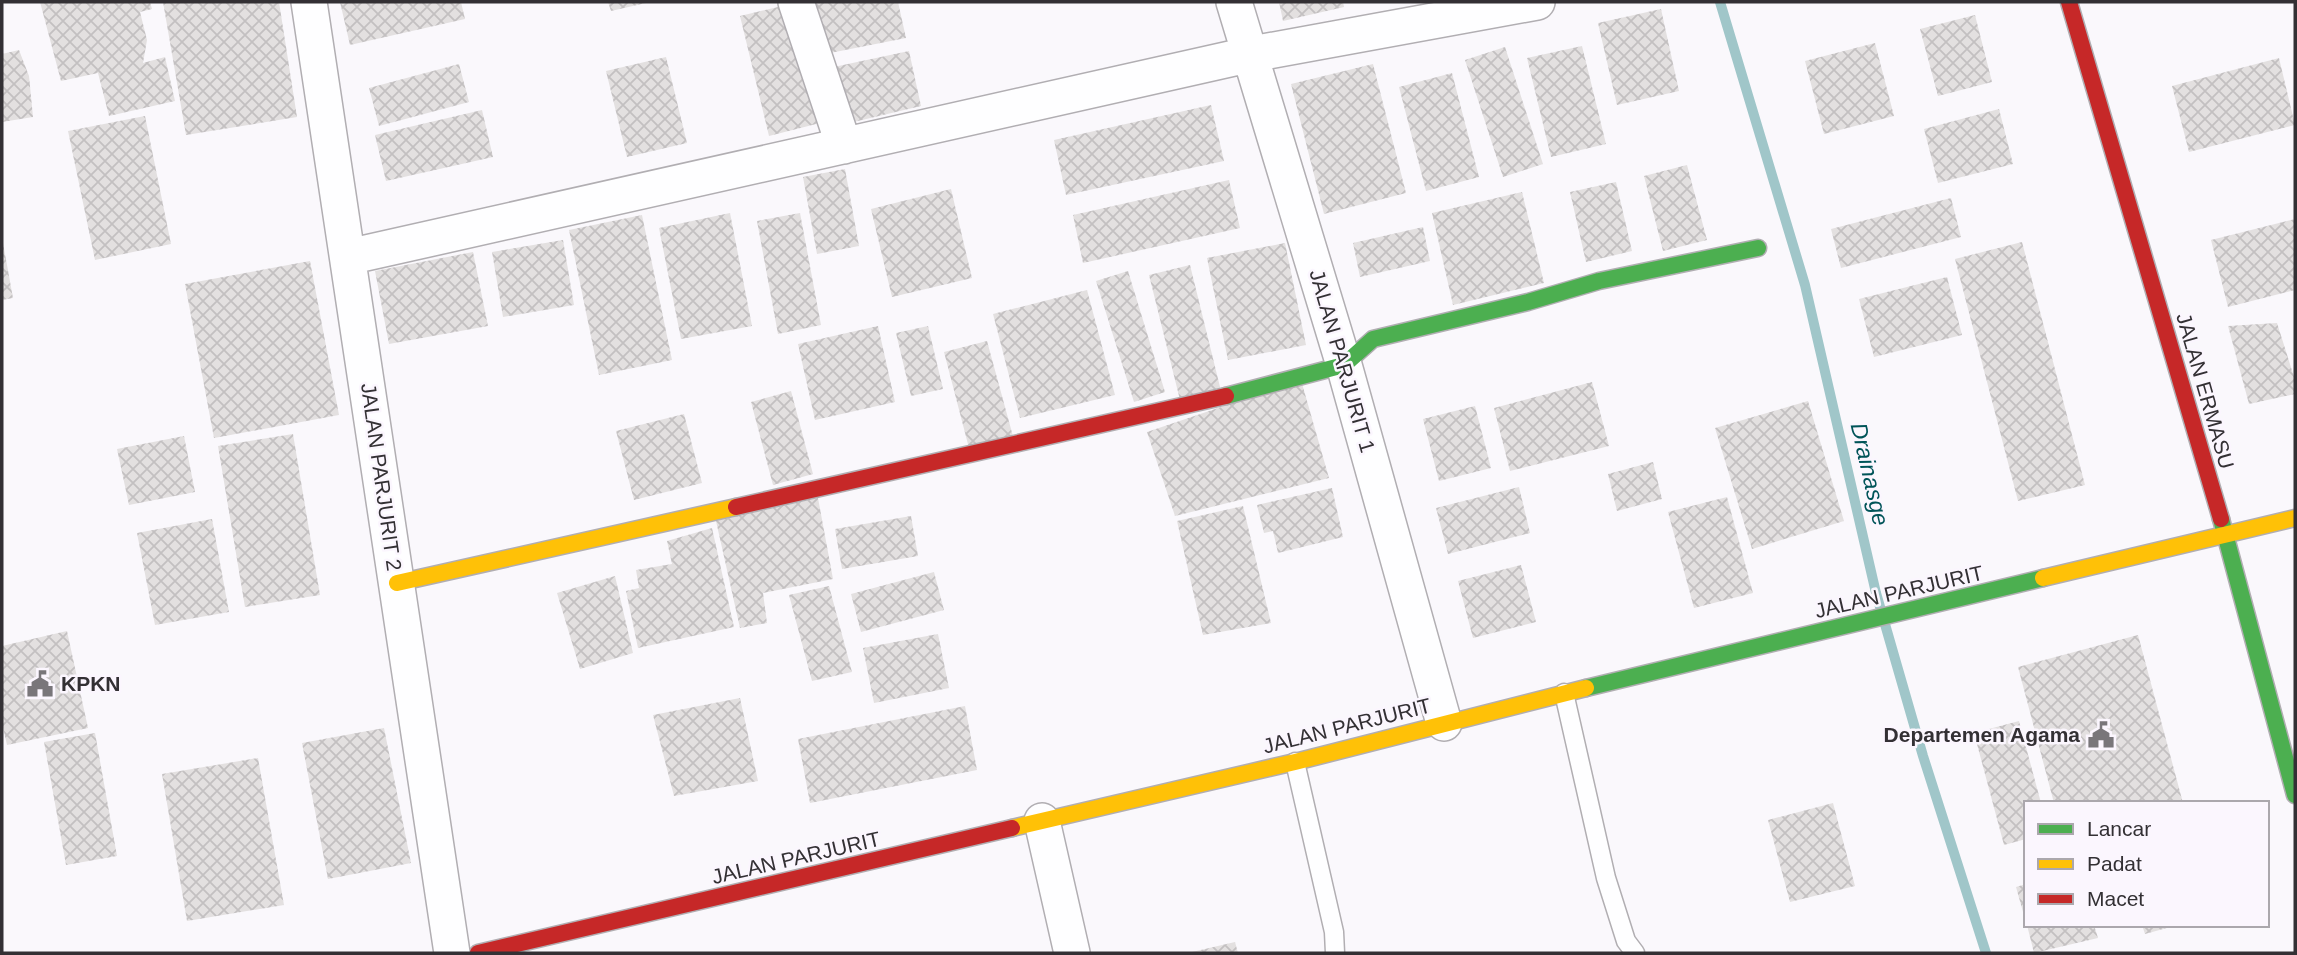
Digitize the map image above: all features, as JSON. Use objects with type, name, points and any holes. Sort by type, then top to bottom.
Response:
[{"type":"street","name":"JALAN PARJURIT 2","points":[[309,2],[452,953]]},
{"type":"street","points":[[796,2],[844,146]]},
{"type":"street","name":"JALAN PARJURIT 1","points":[[1234,2],[1252,54],[1344,365],[1444,723]]},
{"type":"street","points":[[348,257],[1252,54],[1537,2]]},
{"type":"street","name":"JALAN ERMASU","points":[[2069,2],[2226,536],[2295,795]]},
{"type":"street","points":[[397,583],[1176,409],[1344,365],[1373,340],[1528,302],[1599,281],[1758,248]]},
{"type":"street","name":"JALAN PARJURIT","points":[[478,953],[1295,762],[1564,693],[2295,518]]},
{"type":"street","points":[[1042,821],[1072,953]]},
{"type":"lane","points":[[1564,693],[1606,878],[1626,941],[1635,953]]},
{"type":"lane","points":[[1295,762],[1334,932],[1335,953]]},
{"type":"building","points":[[40,2],[150,2],[152,9],[140,12],[147,40],[143,63],[165,57],[175,101],[109,116],[98,73],[61,81]]},
{"type":"building","points":[[163,2],[279,2],[297,117],[186,135]]},
{"type":"building","points":[[340,2],[461,2],[465,19],[350,45]]},
{"type":"building","points":[[608,2],[646,2],[646,3],[611,11]]},
{"type":"building","points":[[814,2],[898,2],[906,38],[825,54]]},
{"type":"building","points":[[1279,2],[1343,2],[1344,7],[1283,21]]},
{"type":"building","points":[[795,3],[824,122],[769,136],[740,16]]},
{"type":"building","points":[[1661,9],[1679,91],[1617,105],[1598,23]]},
{"type":"building","points":[[1975,15],[1992,82],[1938,96],[1920,29]]},
{"type":"building","points":[[1875,43],[1894,116],[1824,134],[1805,61]]},
{"type":"building","points":[[1582,46],[1606,144],[1551,157],[1527,58]]},
{"type":"building","points":[[1505,47],[1543,164],[1503,177],[1465,60]]},
{"type":"building","points":[[19,50],[29,76],[33,117],[2,122],[2,54]]},
{"type":"building","points":[[909,51],[921,106],[841,125],[829,68]]},
{"type":"building","points":[[666,57],[687,143],[627,157],[606,71]]},
{"type":"building","points":[[2279,58],[2295,125],[2189,152],[2172,86]]},
{"type":"building","points":[[459,64],[469,102],[379,126],[369,88]]},
{"type":"building","points":[[1373,64],[1406,193],[1324,214],[1291,84]]},
{"type":"building","points":[[1452,73],[1479,177],[1426,191],[1399,87]]},
{"type":"building","points":[[1211,105],[1224,161],[1066,195],[1054,140]]},
{"type":"building","points":[[1999,109],[2013,164],[1938,183],[1924,129]]},
{"type":"building","points":[[482,110],[493,157],[386,181],[375,135]]},
{"type":"building","points":[[145,116],[171,244],[95,260],[68,131]]},
{"type":"building","points":[[1687,165],[1707,240],[1663,251],[1644,176]]},
{"type":"building","points":[[845,169],[859,246],[817,254],[803,177]]},
{"type":"building","points":[[1229,180],[1240,228],[1083,263],[1073,215]]},
{"type":"building","points":[[1616,182],[1632,251],[1586,262],[1570,192]]},
{"type":"building","points":[[951,189],[972,278],[892,297],[871,209]]},
{"type":"building","points":[[1522,192],[1544,283],[1453,305],[1432,213]]},
{"type":"building","points":[[1951,198],[1961,237],[1841,268],[1831,229]]},
{"type":"building","points":[[730,213],[752,326],[681,339],[659,228]]},
{"type":"building","points":[[800,213],[821,325],[778,334],[757,221]]},
{"type":"building","points":[[642,215],[672,360],[599,375],[569,230]]},
{"type":"building","points":[[2295,219],[2295,290],[2228,307],[2211,240]]},
{"type":"building","points":[[1423,227],[1430,261],[1360,277],[1353,243]]},
{"type":"building","points":[[563,240],[574,305],[503,317],[492,252]]},
{"type":"building","points":[[2022,242],[2085,485],[2018,501],[1955,259]]},
{"type":"building","points":[[1285,243],[1306,345],[1228,360],[1207,258]]},
{"type":"building","points":[[2,244],[13,298],[2,300]]},
{"type":"building","points":[[473,252],[488,326],[389,344],[375,271]]},
{"type":"building","points":[[310,261],[339,415],[214,438],[185,284]]},
{"type":"building","points":[[1190,265],[1221,391],[1180,400],[1149,275]]},
{"type":"building","points":[[1128,271],[1165,392],[1134,402],[1096,281]]},
{"type":"building","points":[[1947,277],[1962,335],[1874,357],[1859,299]]},
{"type":"building","points":[[1087,290],[1115,395],[1020,418],[993,314]]},
{"type":"building","points":[[2277,323],[2295,380],[2295,394],[2249,404],[2228,326]]},
{"type":"building","points":[[878,326],[895,402],[815,420],[798,344]]},
{"type":"building","points":[[928,326],[943,389],[911,396],[896,333]]},
{"type":"building","points":[[987,341],[1014,440],[970,452],[944,352]]},
{"type":"building","points":[[1301,380],[1329,478],[1175,516],[1147,432]]},
{"type":"building","points":[[1592,382],[1609,446],[1510,471],[1494,408]]},
{"type":"building","points":[[791,391],[813,474],[773,485],[751,402]]},
{"type":"building","points":[[1808,401],[1844,521],[1752,549],[1715,428]]},
{"type":"building","points":[[1475,406],[1491,468],[1439,481],[1423,419]]},
{"type":"building","points":[[684,414],[702,483],[634,500],[616,431]]},
{"type":"building","points":[[293,434],[320,595],[245,607],[218,446]]},
{"type":"building","points":[[184,436],[195,492],[129,505],[117,449]]},
{"type":"building","points":[[1653,462],[1662,499],[1617,511],[1608,474]]},
{"type":"building","points":[[1519,487],[1530,533],[1448,554],[1436,508]]},
{"type":"building","points":[[1332,488],[1343,537],[1278,553],[1273,531],[1264,533],[1257,505]]},
{"type":"building","points":[[1727,497],[1753,593],[1694,608],[1668,512]]},
{"type":"building","points":[[818,498],[833,579],[763,593],[767,623],[740,628],[716,521]]},
{"type":"building","points":[[1243,506],[1271,623],[1203,635],[1177,521]]},
{"type":"building","points":[[911,516],[918,556],[842,569],[835,529]]},
{"type":"building","points":[[212,519],[229,612],[155,625],[137,533]]},
{"type":"building","points":[[712,528],[734,627],[638,648],[626,591],[639,588],[636,570],[672,564],[667,541]]},
{"type":"building","points":[[1521,565],[1536,622],[1473,638],[1458,581]]},
{"type":"building","points":[[934,572],[944,610],[861,632],[851,594]]},
{"type":"building","points":[[615,576],[633,653],[580,669],[557,593]]},
{"type":"building","points":[[829,586],[852,672],[812,681],[789,595]]},
{"type":"building","name":"KPKN","points":[[67,631],[88,728],[7,745],[2,723],[2,646]]},
{"type":"building","points":[[938,634],[949,688],[874,703],[863,648]]},
{"type":"building","name":"Departemen Agama","points":[[2138,635],[2182,801],[2053,801],[2018,667]]},
{"type":"building","points":[[740,698],[758,781],[674,796],[653,715]]},
{"type":"building","points":[[965,706],[977,770],[810,803],[798,739]]},
{"type":"building","points":[[2019,721],[2040,801],[2024,801],[2024,840],[2004,845],[1974,733]]},
{"type":"building","points":[[384,728],[411,863],[328,879],[302,743]]},
{"type":"building","name":"KPKN","points":[[95,733],[117,856],[66,865],[44,742]]},
{"type":"building","points":[[258,758],[284,905],[187,921],[162,774]]},
{"type":"building","points":[[1833,803],[1855,886],[1790,902],[1768,820]]},
{"type":"building","points":[[2024,885],[2024,915],[2016,887]]},
{"type":"building","points":[[2028,927],[2095,927],[2098,938],[2034,953]]},
{"type":"building","points":[[2143,927],[2170,927],[2145,934]]},
{"type":"building","points":[[1235,942],[1238,953],[1192,953],[1192,952]]},
{"type":"waterway","name":"Drainasge","points":[[1720,2],[1805,285],[1876,593],[1923,756],[1986,953]]},
{"type":"traffic: fast","points":[[1226,396],[1344,365],[1373,339],[1528,302],[1599,281],[1758,248]]},
{"type":"traffic: fast","points":[[2221,519],[2295,795]]},
{"type":"traffic: fast","points":[[1586,688],[2043,578]]},
{"type":"traffic: slow","points":[[397,583],[736,507]]},
{"type":"traffic: slow","points":[[2043,578],[2295,518]]},
{"type":"traffic: slow","points":[[1012,828],[1295,762],[1586,688]]},
{"type":"traffic: jam","points":[[2069,2],[2221,519]]},
{"type":"traffic: jam","points":[[736,507],[1226,396]]},
{"type":"traffic: jam","points":[[478,953],[1012,828]]},
{"type":"place","name":"KPKN","points":[[40,684]]},
{"type":"place","name":"Departemen Agama","points":[[2101,735]]}]
